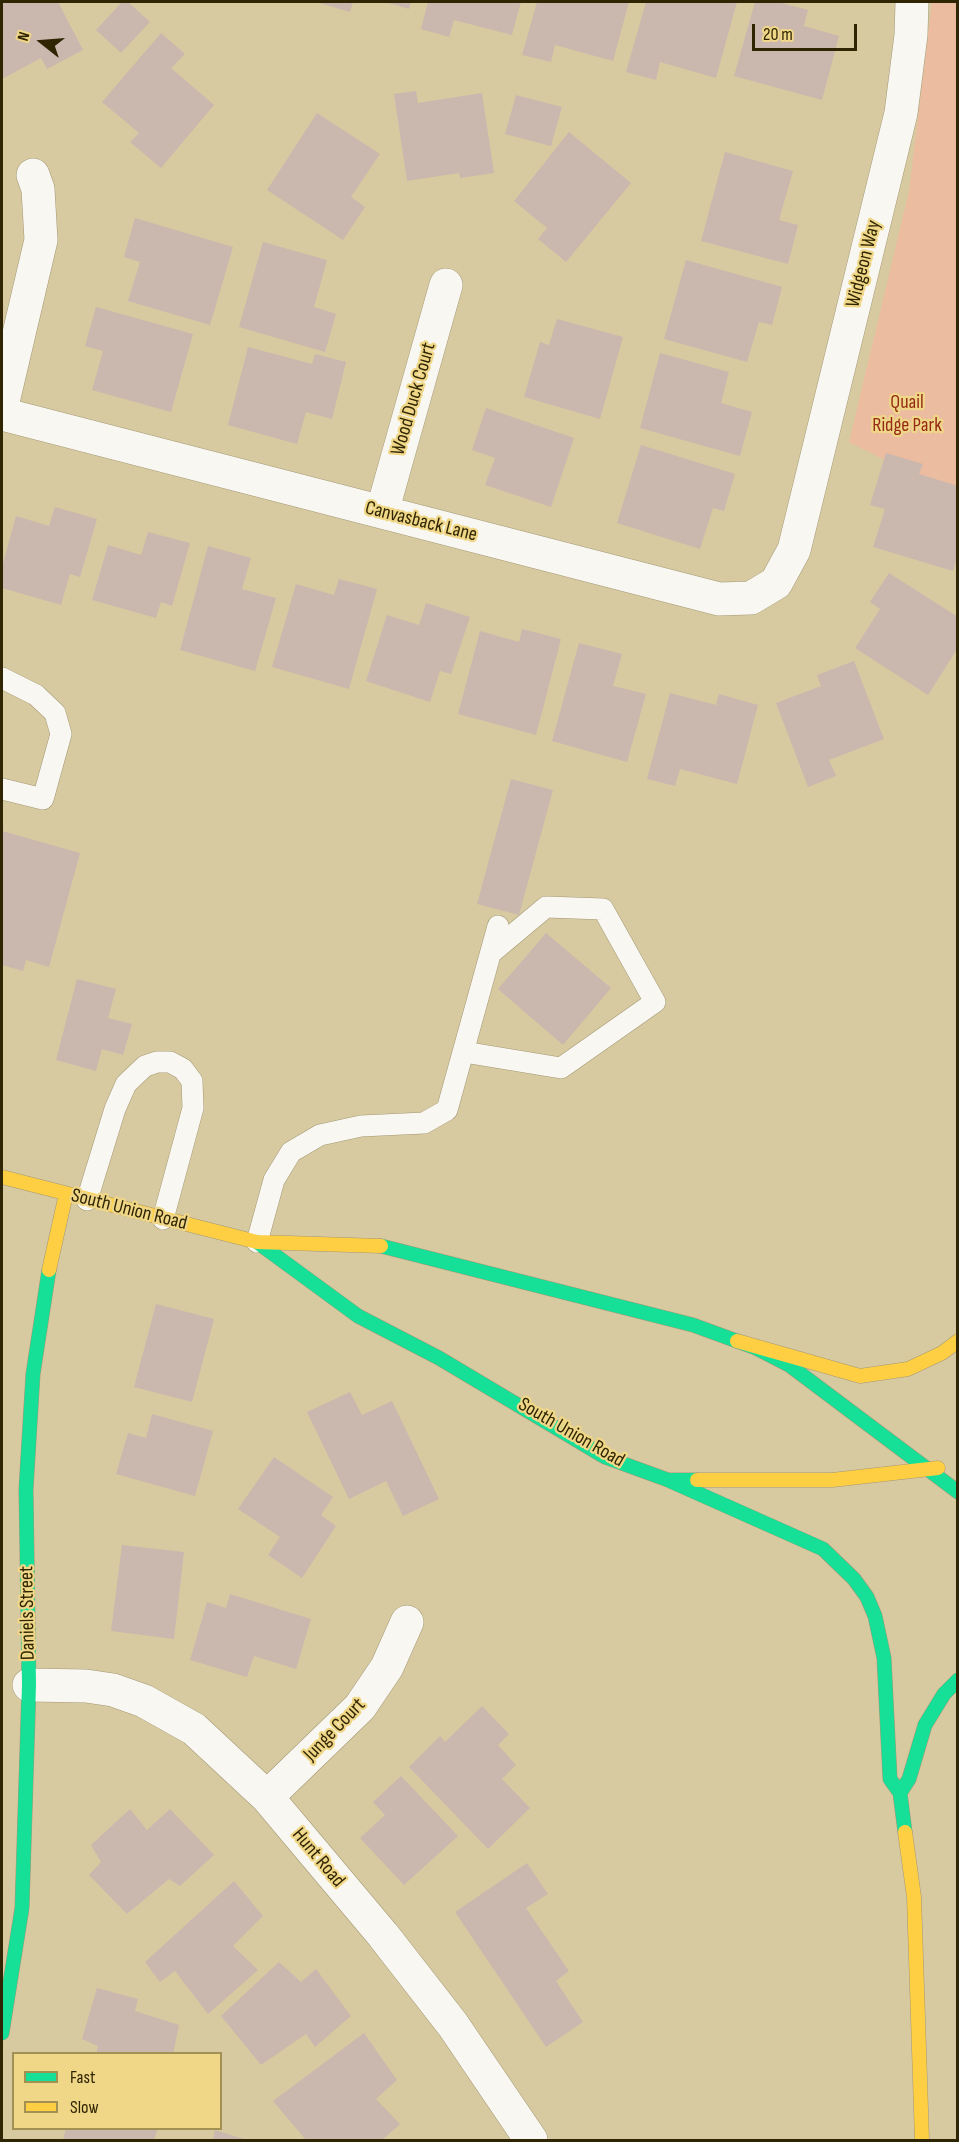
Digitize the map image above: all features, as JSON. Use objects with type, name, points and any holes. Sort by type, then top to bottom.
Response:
[{"type":"main road","name":"South Union Road","points":[[2,1177],[257,1242],[383,1246],[693,1325],[773,1356],[805,1376],[957,1492]]},
{"type":"main road","name":"Daniels Street","points":[[2,2033],[22,1908],[30,1685],[26,1489],[33,1374],[47,1278],[66,1194]]},
{"type":"main road","name":"South Union Road","points":[[257,1242],[358,1316],[439,1358],[605,1457],[668,1480],[832,1480],[947,1467]]},
{"type":"main road","points":[[737,1341],[860,1376],[889,1374],[909,1369],[942,1353],[957,1341]]},
{"type":"main road","points":[[668,1480],[803,1538],[823,1549],[854,1579],[867,1597],[882,1637],[890,1779],[900,1793],[916,1932],[922,2140]]},
{"type":"main road","points":[[900,1793],[909,1779],[925,1725],[957,1680]]},
{"type":"street","name":"Widgeon Way","points":[[800,525],[900,113],[911,35],[912,2]]},
{"type":"street","points":[[2,406],[41,240],[38,189],[33,175]]},
{"type":"street","name":"Wood Duck Court","points":[[382,512],[446,285]]},
{"type":"street","name":"Canvasback Lane","points":[[2,414],[719,599],[751,598],[776,583],[794,550],[800,525]]},
{"type":"street","name":"Junge Court","points":[[267,1797],[360,1707],[387,1667],[407,1622]]},
{"type":"street","name":"Hunt Road","points":[[30,1685],[86,1686],[113,1690],[144,1701],[194,1729],[267,1797],[383,1935],[453,2025],[531,2140]]},
{"type":"lane","points":[[2,678],[36,695],[54,713],[61,734],[43,800],[2,789]]},
{"type":"lane","points":[[464,1052],[561,1068],[655,1002],[603,909],[546,907],[491,953]]},
{"type":"lane","points":[[257,1242],[274,1180],[291,1152],[320,1135],[361,1126],[424,1123],[447,1110],[498,926]]},
{"type":"lane","points":[[87,1200],[115,1109],[126,1084],[145,1066],[158,1062],[170,1062],[183,1069],[192,1081],[193,1108],[163,1219]]},
{"type":"green space","name":"Quail Ridge Park","points":[[932,2],[957,2],[957,496],[849,442],[909,191]]},
{"type":"building","points":[[2,2],[58,2],[83,50],[47,69],[41,58],[2,79]]},
{"type":"building","points":[[122,2],[128,2],[150,22],[121,53],[96,30]]},
{"type":"building","points":[[316,2],[353,2],[350,12]]},
{"type":"building","points":[[385,2],[411,2],[409,9]]},
{"type":"building","points":[[428,2],[521,2],[512,35],[454,20],[449,37],[421,29]]},
{"type":"building","points":[[537,2],[629,2],[613,61],[555,45],[551,62],[522,55]]},
{"type":"building","points":[[646,2],[737,2],[716,78],[660,62],[656,80],[626,72]]},
{"type":"building","points":[[755,2],[778,2],[808,10],[804,26],[839,36],[822,100],[734,76]]},
{"type":"building","points":[[161,33],[185,54],[171,68],[214,105],[161,168],[130,142],[139,133],[102,102]]},
{"type":"building","points":[[416,91],[418,103],[482,93],[494,173],[460,178],[459,173],[407,181],[394,94]]},
{"type":"building","points":[[516,95],[562,107],[551,146],[505,134]]},
{"type":"building","points":[[317,113],[380,154],[351,197],[365,207],[343,240],[267,190]]},
{"type":"building","points":[[569,132],[631,183],[566,262],[538,239],[547,228],[514,201]]},
{"type":"building","points":[[725,152],[793,171],[779,220],[798,225],[788,264],[701,241]]},
{"type":"building","points":[[135,218],[233,247],[210,325],[128,301],[140,262],[124,257]]},
{"type":"building","points":[[263,242],[327,260],[314,307],[336,314],[325,352],[239,327]]},
{"type":"building","points":[[686,260],[782,287],[772,325],[759,322],[747,362],[664,339]]},
{"type":"building","points":[[96,307],[193,334],[171,412],[92,390],[103,351],[85,346]]},
{"type":"building","points":[[557,319],[623,337],[600,419],[524,397],[540,342],[549,345]]},
{"type":"building","points":[[248,347],[312,364],[315,354],[346,362],[332,419],[306,412],[297,444],[228,425]]},
{"type":"building","points":[[660,353],[729,372],[721,403],[752,412],[740,456],[640,428]]},
{"type":"building","points":[[486,408],[574,438],[551,507],[485,485],[495,458],[472,450]]},
{"type":"building","points":[[641,445],[735,474],[724,511],[713,508],[700,549],[617,523]]},
{"type":"building","points":[[886,453],[923,464],[919,474],[958,486],[958,557],[953,571],[873,547],[885,509],[870,505]]},
{"type":"building","points":[[55,507],[97,519],[80,577],[70,574],[61,605],[2,588],[2,567],[16,516],[49,526]]},
{"type":"building","points":[[148,532],[190,543],[172,606],[161,602],[156,618],[92,600],[108,545],[141,555]]},
{"type":"building","points":[[208,546],[251,558],[242,589],[276,598],[255,671],[180,650]]},
{"type":"building","points":[[889,573],[958,617],[958,648],[928,695],[855,648],[880,609],[870,602]]},
{"type":"building","points":[[339,579],[377,589],[349,689],[272,667],[296,584],[334,595]]},
{"type":"building","points":[[426,603],[470,617],[451,674],[440,671],[430,702],[366,681],[387,615],[419,625]]},
{"type":"building","points":[[522,629],[561,639],[536,735],[458,714],[480,631],[519,642]]},
{"type":"building","points":[[579,643],[622,654],[613,686],[646,694],[627,762],[552,741]]},
{"type":"building","points":[[854,661],[884,739],[829,760],[836,776],[808,787],[776,703],[821,686],[817,675]]},
{"type":"building","points":[[670,693],[716,705],[719,694],[758,705],[737,784],[680,769],[675,786],[647,779]]},
{"type":"building","points":[[511,779],[553,790],[519,915],[477,904]]},
{"type":"building","points":[[2,831],[80,853],[49,967],[26,960],[23,971],[2,965]]},
{"type":"building","points":[[546,933],[611,988],[563,1045],[498,989]]},
{"type":"building","points":[[77,979],[116,989],[108,1018],[132,1024],[123,1055],[102,1049],[96,1071],[56,1060]]},
{"type":"building","points":[[156,1304],[214,1319],[192,1402],[134,1387]]},
{"type":"building","points":[[350,1392],[362,1415],[392,1401],[439,1499],[403,1516],[386,1481],[349,1499],[307,1412]]},
{"type":"building","points":[[152,1414],[213,1431],[195,1496],[116,1474],[128,1433],[146,1438]]},
{"type":"building","points":[[274,1457],[333,1497],[321,1515],[336,1526],[302,1578],[268,1555],[280,1537],[238,1509]]},
{"type":"building","points":[[122,1545],[184,1552],[174,1639],[111,1631]]},
{"type":"building","points":[[230,1594],[311,1619],[296,1669],[254,1656],[247,1677],[190,1660],[207,1602],[226,1608]]},
{"type":"building","points":[[482,1706],[509,1734],[498,1745],[516,1765],[502,1779],[530,1808],[488,1849],[409,1767],[440,1736],[445,1742]]},
{"type":"building","points":[[401,1776],[458,1836],[404,1885],[360,1838],[385,1815],[373,1802]]},
{"type":"building","points":[[130,1809],[147,1830],[170,1809],[214,1855],[180,1886],[169,1879],[127,1914],[89,1875],[101,1862],[91,1845]]},
{"type":"building","points":[[527,1863],[548,1894],[526,1908],[569,1971],[556,1981],[583,2022],[546,2047],[455,1912]]},
{"type":"building","points":[[234,1881],[263,1916],[233,1946],[258,1970],[208,2014],[175,1971],[160,1982],[145,1962]]},
{"type":"building","points":[[279,1962],[301,1982],[316,1969],[351,2016],[315,2047],[306,2034],[261,2065],[221,2016]]},
{"type":"building","points":[[97,1988],[138,1999],[135,2011],[179,2025],[173,2052],[96,2052],[98,2046],[82,2039]]},
{"type":"building","points":[[364,2033],[397,2080],[376,2099],[400,2124],[382,2140],[306,2140],[273,2101]]},
{"type":"building","points":[[66,2130],[157,2130],[154,2140],[63,2140]]},
{"type":"building","points":[[215,2130],[247,2140],[213,2140]]},
{"type":"traffic: fast","points":[[257,1242],[358,1316],[439,1358],[605,1457],[668,1480],[697,1480]]},
{"type":"traffic: fast","points":[[381,1246],[693,1325],[756,1348],[789,1365],[958,1492]]},
{"type":"traffic: fast","points":[[2,2033],[22,1908],[29,1685],[26,1489],[33,1374],[49,1270]]},
{"type":"traffic: fast","points":[[668,1480],[823,1549],[854,1579],[867,1597],[875,1616],[884,1658],[890,1779],[900,1793],[905,1832]]},
{"type":"traffic: fast","points":[[900,1793],[909,1779],[925,1725],[944,1694],[958,1680]]},
{"type":"traffic: slow","points":[[2,1177],[257,1242],[381,1246]]},
{"type":"traffic: slow","points":[[49,1270],[66,1194]]},
{"type":"traffic: slow","points":[[737,1341],[860,1376],[908,1369],[942,1353],[958,1341]]},
{"type":"traffic: slow","points":[[697,1480],[832,1480],[938,1468]]},
{"type":"traffic: slow","points":[[905,1832],[914,1897],[922,2140]]}]
